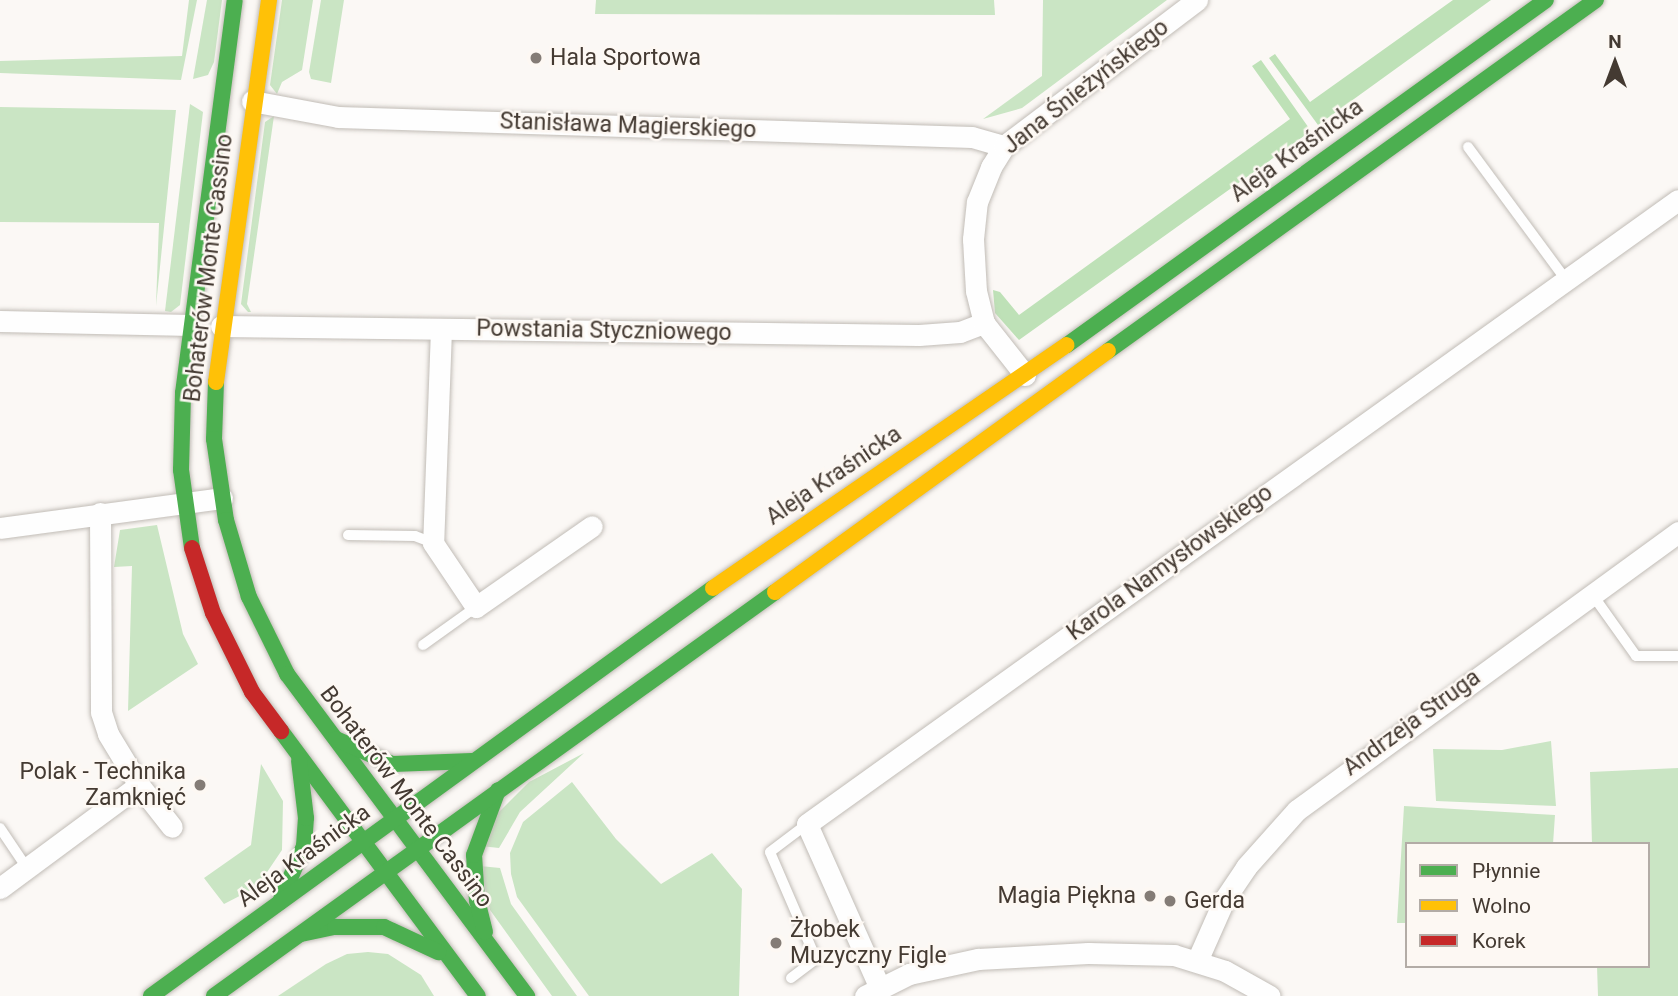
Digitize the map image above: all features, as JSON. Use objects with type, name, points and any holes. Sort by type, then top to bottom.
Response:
[{"type":"main road","name":"Bohaterów Monte Cassino","points":[[235,0],[191,325],[182,418],[184,502],[199,574],[222,634],[252,692],[478,996]]},
{"type":"main road","name":"Bohaterów Monte Cassino","points":[[269,0],[252,101],[221,326],[214,420],[222,498],[241,573],[260,623],[287,674],[393,820],[527,996]]},
{"type":"main road","name":"Aleja Kraśnicka","points":[[151,996],[472,761],[853,488],[1025,375],[1546,0]]},
{"type":"main road","points":[[214,996],[1595,0]]},
{"type":"main road","points":[[333,738],[392,764],[472,761]]},
{"type":"main road","points":[[280,902],[304,846],[306,818],[299,758]]},
{"type":"main road","points":[[487,941],[477,901],[474,855],[498,790]]},
{"type":"main road","points":[[300,934],[335,928],[384,928],[417,939],[453,961]]},
{"type":"street","name":"Jana Śnieżyńskiego","points":[[1025,375],[984,323],[976,291],[973,239],[977,202],[1004,146],[1197,0]]},
{"type":"street","name":"Stanisława Magierskiego","points":[[252,101],[338,117],[972,138],[1004,146]]},
{"type":"street","name":"Karola Namysłowskiego","points":[[807,824],[1678,200]]},
{"type":"street","points":[[0,321],[191,325]]},
{"type":"street","name":"Powstania Styczniowego","points":[[221,326],[919,335],[960,332],[984,323]]},
{"type":"street","points":[[441,329],[433,543],[476,607],[592,526]]},
{"type":"street","points":[[0,528],[222,498]]},
{"type":"street","points":[[100,513],[101,712],[108,734],[139,785],[172,827]]},
{"type":"street","name":"Andrzeja Struga","points":[[1197,961],[1224,900],[1246,867],[1297,810],[1678,532]]},
{"type":"street","points":[[0,888],[139,785]]},
{"type":"street","points":[[807,824],[872,991],[909,974],[978,959],[1146,953],[1197,961],[1270,996]]},
{"type":"lane","points":[[1468,147],[1566,280]]},
{"type":"lane","points":[[348,535],[415,536],[433,543]]},
{"type":"lane","points":[[1592,594],[1636,656],[1678,656]]},
{"type":"lane","points":[[422,645],[476,607]]},
{"type":"lane","points":[[792,978],[816,959],[770,852],[807,824]]},
{"type":"lane","points":[[0,828],[27,868]]},
{"type":"green space","points":[[189,0],[197,0],[181,80],[0,73],[0,61],[182,56]]},
{"type":"green space","points":[[207,0],[222,0],[214,62],[208,75],[193,79]]},
{"type":"green space","points":[[282,0],[313,0],[302,70],[282,82],[277,94],[270,85]]},
{"type":"green space","points":[[321,0],[344,0],[331,83],[311,79],[309,72]]},
{"type":"green space","points":[[596,0],[994,0],[995,15],[595,14]]},
{"type":"green space","points":[[1043,0],[1167,0],[1022,108],[983,119],[1042,76]]},
{"type":"green space","points":[[1453,0],[1491,0],[1318,125],[1269,58],[1275,54],[1310,102]]},
{"type":"green space","points":[[1261,60],[1311,131],[1019,340],[995,313],[993,290],[1000,292],[1019,315],[1290,119],[1252,66]]},
{"type":"green space","points":[[190,104],[203,112],[180,305],[171,312],[165,311]]},
{"type":"green space","points":[[0,107],[176,110],[156,306],[159,223],[0,222]]},
{"type":"green space","points":[[274,116],[247,304],[251,312],[248,312],[241,304],[265,122]]},
{"type":"green space","points":[[157,525],[183,634],[198,664],[128,711],[132,566],[114,567],[120,530]]},
{"type":"green space","points":[[1551,741],[1556,806],[1436,801],[1433,749],[1502,750]]},
{"type":"green space","points":[[584,753],[520,812],[499,848],[481,846],[493,818],[529,782]]},
{"type":"green space","points":[[261,764],[283,801],[282,850],[257,887],[224,904],[204,878],[251,845]]},
{"type":"green space","points":[[1678,768],[1678,996],[1598,996],[1597,968],[1650,968],[1650,842],[1592,842],[1590,772]]},
{"type":"green space","points":[[572,782],[616,839],[661,884],[712,853],[742,889],[739,996],[589,996],[517,897],[511,874],[510,853],[523,822]]},
{"type":"green space","points":[[1404,806],[1555,815],[1553,842],[1405,842],[1405,923],[1397,923]]},
{"type":"green space","points":[[480,866],[500,868],[511,904],[577,996],[552,996],[490,910]]},
{"type":"green space","points":[[347,954],[388,954],[421,975],[434,996],[278,996],[326,964]]},
{"type":"traffic: fast","points":[[192,548],[181,470],[183,393],[235,0]]},
{"type":"traffic: fast","points":[[1067,345],[1546,0]]},
{"type":"traffic: fast","points":[[1108,351],[1596,0]]},
{"type":"traffic: fast","points":[[216,382],[214,439],[226,520],[249,597],[287,674],[527,996]]},
{"type":"traffic: fast","points":[[151,996],[713,588]]},
{"type":"traffic: fast","points":[[214,996],[775,592]]},
{"type":"traffic: fast","points":[[281,731],[478,996]]},
{"type":"traffic: fast","points":[[336,739],[392,764],[472,761]]},
{"type":"traffic: fast","points":[[280,902],[304,846],[306,818],[299,760]]},
{"type":"traffic: fast","points":[[485,932],[477,901],[474,855],[498,790]]},
{"type":"traffic: fast","points":[[301,934],[335,927],[384,927],[438,952]]},
{"type":"traffic: slow","points":[[216,382],[269,0]]},
{"type":"traffic: slow","points":[[713,588],[1067,345]]},
{"type":"traffic: slow","points":[[775,592],[1108,351]]},
{"type":"traffic: jam","points":[[192,548],[213,613],[252,692],[281,731]]},
{"type":"place","name":"Hala Sportowa","points":[[536,58]]},
{"type":"place","name":"Polak - Technika Zamknięć","points":[[200,785]]},
{"type":"place","name":"Magia Piękna","points":[[1150,896]]},
{"type":"place","name":"Gerda","points":[[1170,901]]},
{"type":"place","name":"Żłobek Muzyczny Figle","points":[[776,943]]}]
